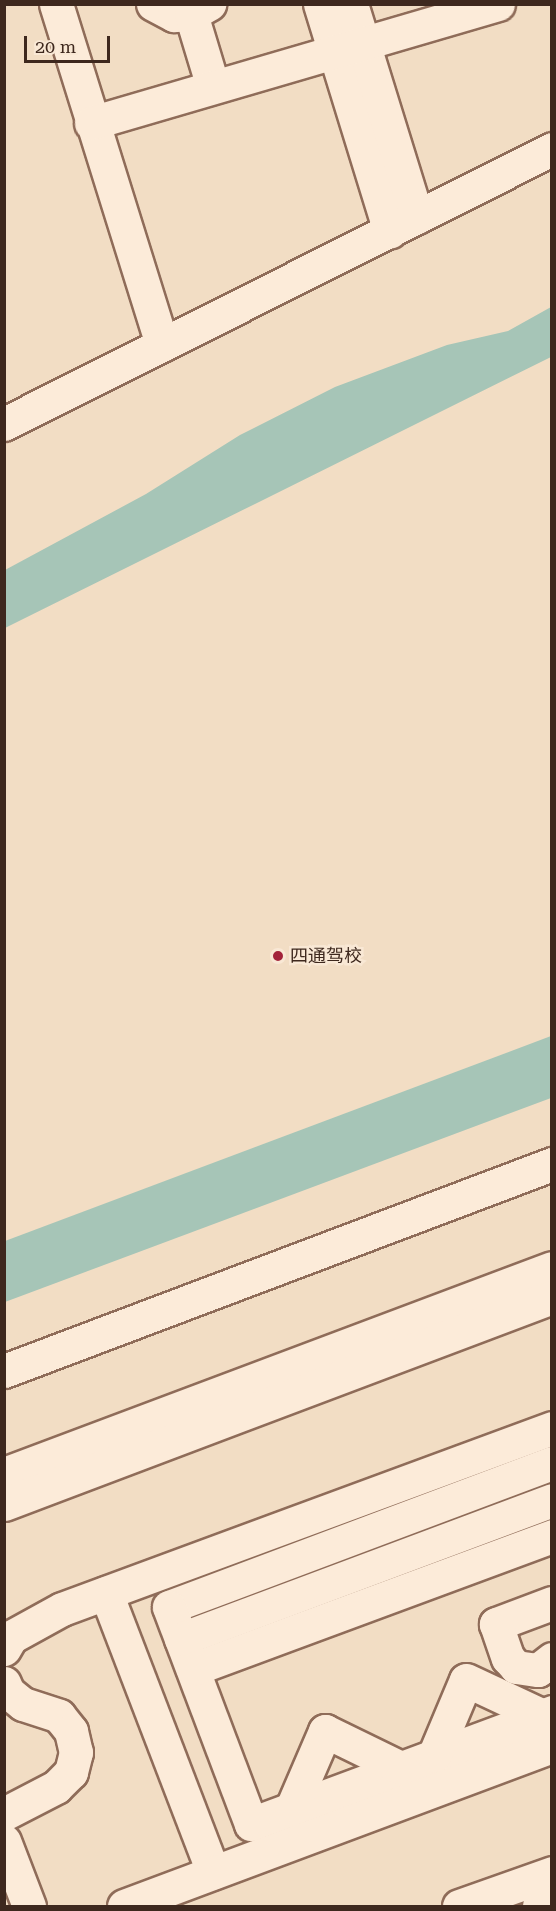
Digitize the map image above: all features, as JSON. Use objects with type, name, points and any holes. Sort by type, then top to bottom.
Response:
[{"type":"lane","points":[[56,4],[162,345]]},
{"type":"lane","points":[[153,4],[174,15],[200,9],[213,87]]},
{"type":"lane","points":[[320,4],[349,48],[403,224]]},
{"type":"lane","points":[[349,48],[351,4]]},
{"type":"lane","points":[[92,123],[486,6]]},
{"type":"lane","points":[[4,424],[552,149]]},
{"type":"lane","points":[[4,1371],[552,1164]]},
{"type":"lane","points":[[4,1474],[552,1268]]},
{"type":"lane","points":[[4,1504],[552,1297]]},
{"type":"lane","points":[[4,1649],[11,1637],[62,1609],[552,1428]]},
{"type":"lane","points":[[549,1724],[434,1756],[251,1824],[170,1607],[552,1463]]},
{"type":"lane","points":[[181,1639],[552,1500]]},
{"type":"lane","points":[[193,1670],[552,1536]]},
{"type":"lane","points":[[106,1593],[213,1872]]},
{"type":"lane","points":[[552,1603],[496,1624],[508,1658],[516,1667],[527,1671],[538,1670],[552,1659]]},
{"type":"lane","points":[[434,1756],[466,1680],[549,1724]]},
{"type":"lane","points":[[4,1683],[8,1692],[23,1704],[59,1716],[71,1731],[76,1752],[71,1772],[56,1787],[4,1814]]},
{"type":"lane","points":[[124,1906],[213,1872],[549,1724]]},
{"type":"lane","points":[[291,1810],[325,1731],[401,1768]]},
{"type":"lane","points":[[4,1841],[29,1906]]},
{"type":"lane","points":[[459,1906],[552,1873]]},
{"type":"lane","points":[[539,1906],[552,1902]]},
{"type":"shaded area","points":[[551,307],[551,357],[5,628],[5,570],[146,494],[240,435],[335,387],[447,345],[508,331]]},
{"type":"shaded area","points":[[551,1036],[551,1098],[5,1302],[5,1241]]},
{"type":"place","name":"四通驾校","points":[[278,956]]}]
